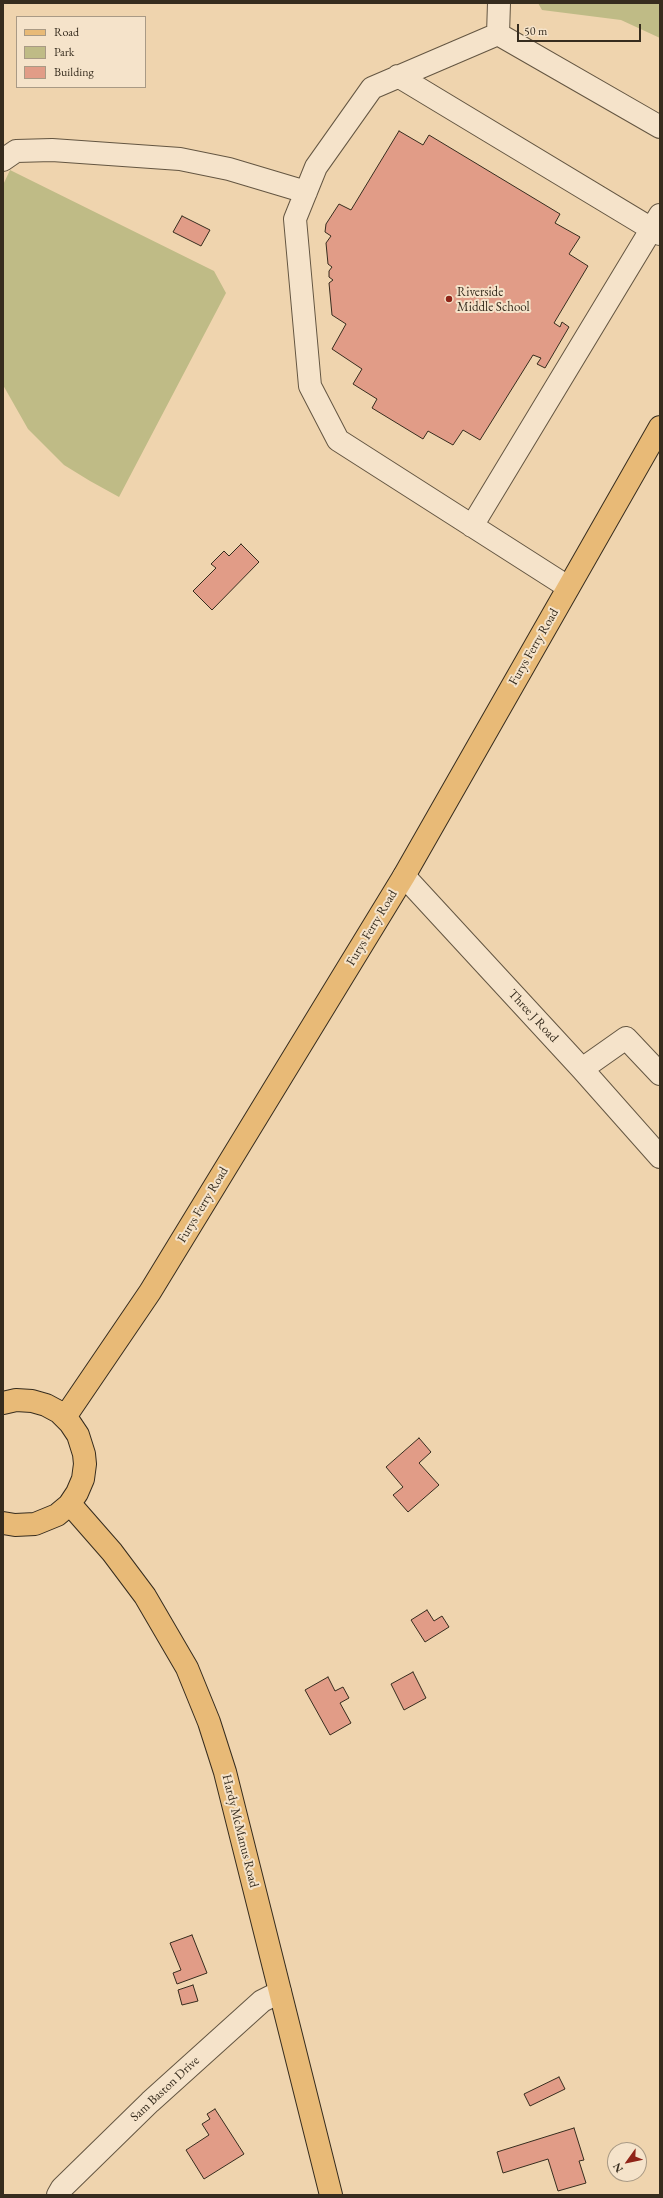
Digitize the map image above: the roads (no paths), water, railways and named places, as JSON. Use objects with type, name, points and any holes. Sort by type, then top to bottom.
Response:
[{"type":"main road","name":"Furys Ferry Road","points":[[65,1417],[150,1292],[404,876],[660,427]]},
{"type":"main road","points":[[3,1403],[22,1400],[36,1402],[55,1410],[65,1417],[80,1440],[85,1464],[79,1488],[70,1504],[57,1515],[44,1522],[25,1526],[3,1523]]},
{"type":"main road","name":"Hardy McManus Road","points":[[70,1504],[112,1552],[145,1596],[187,1668],[209,1722],[225,1772],[331,2195]]},
{"type":"street","points":[[498,34],[499,3]]},
{"type":"street","points":[[498,34],[372,88],[316,167],[295,219],[310,386],[338,440],[568,587]]},
{"type":"street","points":[[498,34],[660,127]]},
{"type":"street","points":[[398,76],[657,226],[472,526]]},
{"type":"street","points":[[3,160],[16,151],[52,150],[180,159],[229,169],[306,192]]},
{"type":"street","name":"Three J Road","points":[[404,876],[582,1069],[660,1157]]},
{"type":"street","points":[[582,1069],[626,1038],[660,1074]]},
{"type":"street","name":"Sam Baston Drive","points":[[58,2195],[62,2188],[150,2102],[262,2001],[280,1992]]},
{"type":"place","name":"Riverside Middle School","points":[[449,299]]}]
